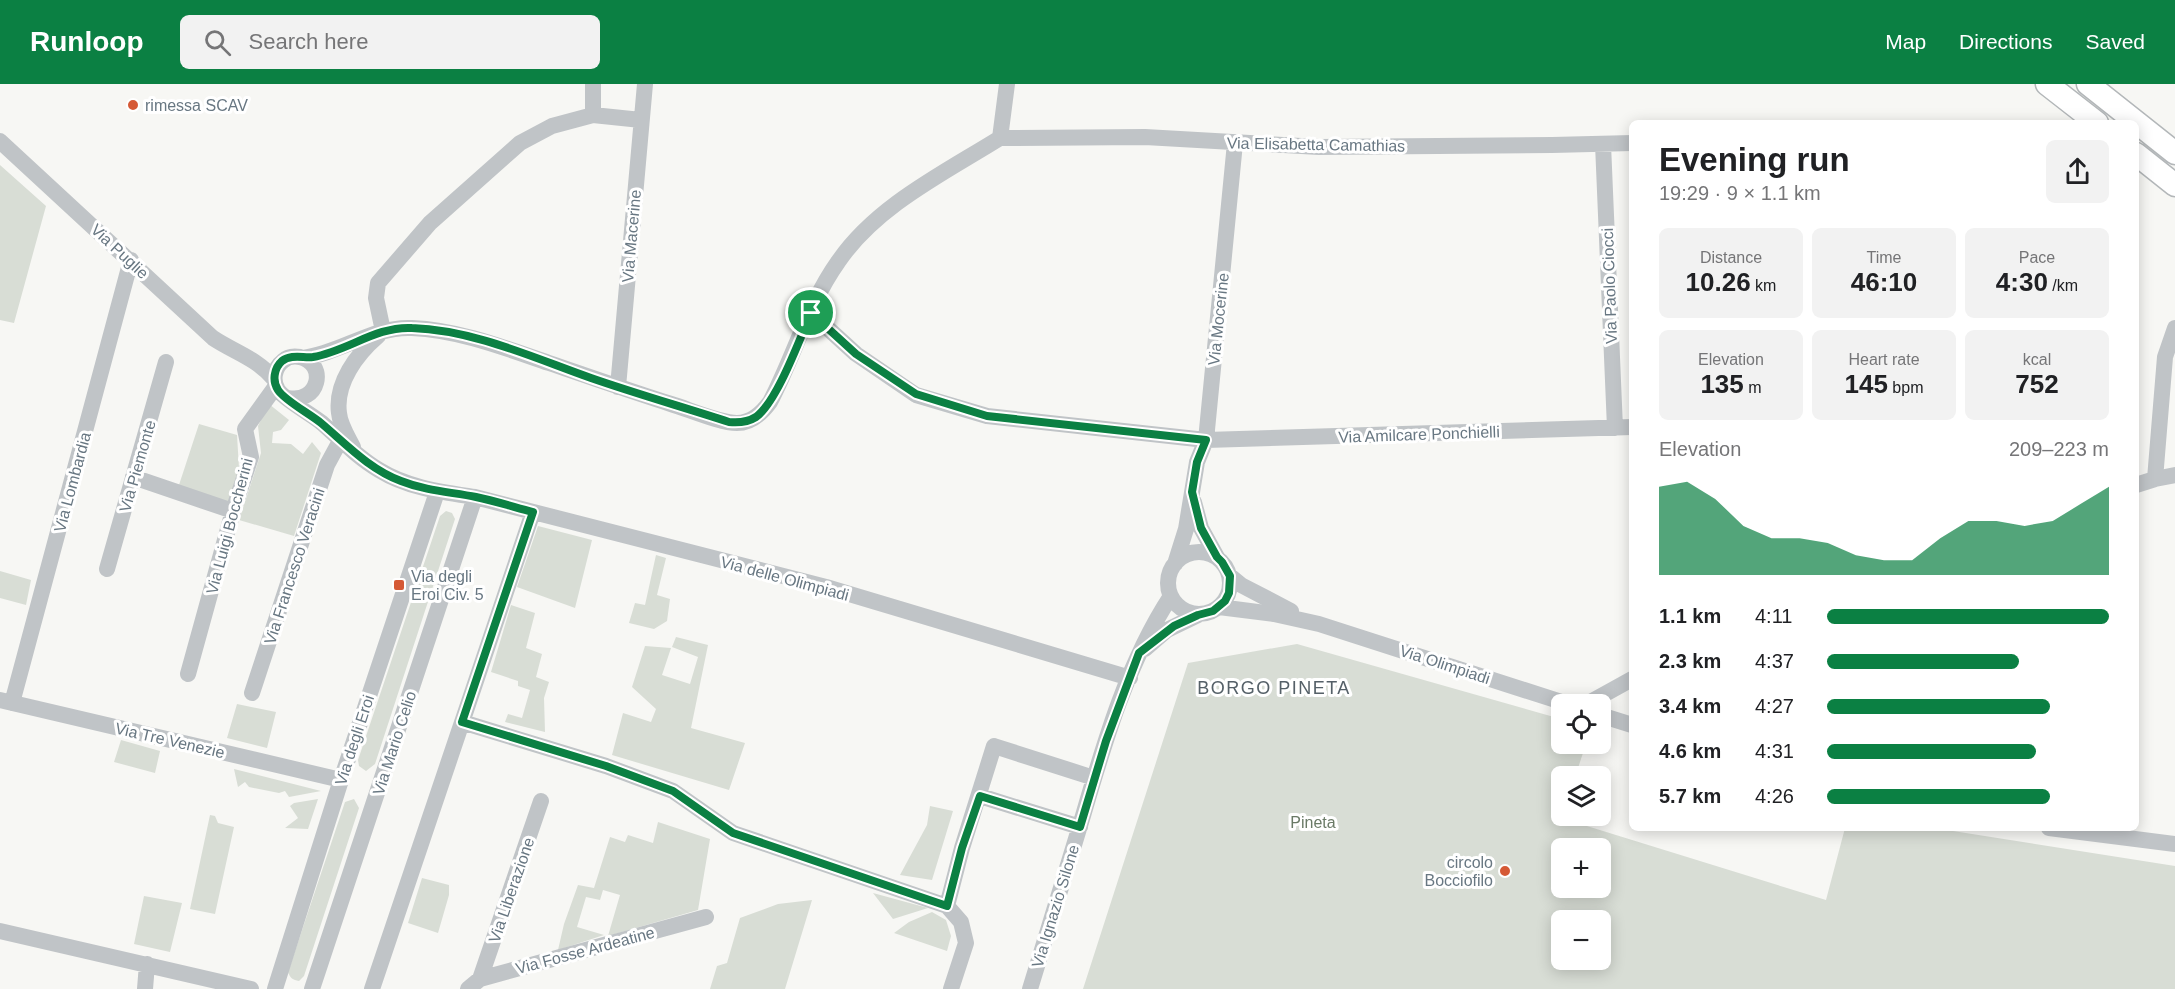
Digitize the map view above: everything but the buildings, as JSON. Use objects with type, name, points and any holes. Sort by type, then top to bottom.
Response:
[{"type":"highway","points":[[2048,84],[2093,120]]},
{"type":"highway","points":[[2088,84],[2133,120]]},
{"type":"highway","points":[[2139,124],[2175,153]]},
{"type":"highway","points":[[2139,156],[2175,185]]},
{"type":"street","points":[[593,84],[593,115]]},
{"type":"street","name":"Via Macerine","points":[[618,387],[645,84]]},
{"type":"street","points":[[1000,138],[1008,84]]},
{"type":"street","points":[[356,454],[339,413],[340,393],[356,358],[383,331],[376,298],[378,283],[430,223],[520,142],[552,126],[593,115],[641,120]]},
{"type":"street","name":"Via Elisabetta Camathias","points":[[1000,138],[1144,137],[1319,147],[1629,143]]},
{"type":"street","name":"Via Puglie","points":[[244,355],[272,359],[315,356],[383,331],[410,328],[441,330],[467,336],[729,422],[749,421],[761,413],[770,402],[811,313],[838,262],[855,240],[875,221],[926,185],[1000,138]]},
{"type":"street","name":"Via Puglie","points":[[0,141],[213,338],[267,370],[279,388],[356,454],[379,470],[401,481],[436,492]]},
{"type":"street","name":"Via Mocerine","points":[[1175,564],[1186,529],[1197,462],[1206,440],[1235,143]]},
{"type":"street","name":"Via Paolo Ciocci","points":[[1603,144],[1624,428]]},
{"type":"street","name":"Via Lombardia","points":[[6,702],[131,260]]},
{"type":"street","name":"Via Amilcare Ponchielli","points":[[811,313],[856,354],[916,394],[987,416],[1206,440],[1624,428]]},
{"type":"street","points":[[2155,479],[2165,357],[2175,328]]},
{"type":"street","points":[[314,387],[316,371],[313,366],[295,358],[278,366],[279,388],[302,398],[314,387],[326,366],[344,347]]},
{"type":"street","name":"Via Piemonte","points":[[107,569],[166,362]]},
{"type":"street","name":"Via Puglie","points":[[314,387],[315,412],[322,423]]},
{"type":"street","name":"Via Luigi Boccherini","points":[[188,674],[233,511],[251,457],[245,429],[279,388]]},
{"type":"street","name":"Via Francesco Veracini","points":[[252,693],[327,465],[340,441]]},
{"type":"street","points":[[2139,484],[2175,475]]},
{"type":"street","points":[[133,477],[233,511]]},
{"type":"street","name":"Via delle Olimpiadi","points":[[436,492],[476,497],[826,587],[1130,678]]},
{"type":"street","name":"Via degli Eroi","points":[[274,989],[436,492]]},
{"type":"street","name":"Via Mocerine","points":[[1192,492],[1201,528],[1217,557]]},
{"type":"street","name":"Via Mario Celio","points":[[312,989],[476,497]]},
{"type":"street","points":[[372,989],[533,512]]},
{"type":"street","points":[[1139,653],[1167,630],[1219,607],[1229,593],[1230,576],[1222,562],[1217,557],[1199,552],[1190,554],[1175,564],[1168,579],[1171,596],[1182,609],[1198,615]]},
{"type":"street","name":"Via Olimpiadi","points":[[1230,576],[1265,598],[1319,624]]},
{"type":"street","name":"Via Ignazio Silone","points":[[1030,989],[1094,778],[1139,653],[1152,626],[1171,596]]},
{"type":"street","name":"Via Olimpiadi","points":[[1219,607],[1274,614],[1319,624],[1551,699]]},
{"type":"street","points":[[1605,694],[1629,681]]},
{"type":"street","name":"Via Tre Venezie","points":[[6,702],[341,780]]},
{"type":"street","points":[[1611,718],[1629,724]]},
{"type":"street","points":[[462,722],[606,766],[673,791],[733,833],[947,906],[961,922],[966,943],[951,989]]},
{"type":"street","points":[[947,906],[962,848],[994,747],[1094,778]]},
{"type":"street","points":[[980,796],[1080,827]]},
{"type":"street","name":"Via Liberazione","points":[[474,984],[541,801]]},
{"type":"street","points":[[2073,831],[2175,844]]},
{"type":"street","name":"Via Fosse Ardeatine","points":[[474,984],[706,917]]},
{"type":"street","points":[[0,931],[251,989]]},
{"type":"street","points":[[145,989],[147,964]]},
{"type":"green space","points":[[0,165],[46,206],[14,323],[0,320]]},
{"type":"green space","points":[[269,404],[289,420],[281,430],[273,432],[272,443],[291,444],[303,454],[312,442],[321,453],[294,536],[239,520],[261,453],[258,426]]},
{"type":"green space","points":[[199,424],[237,435],[239,468],[229,504],[178,488]]},
{"type":"green space","points":[[446,511],[452,513],[455,519],[375,764],[366,771],[359,766],[358,760],[440,516]]},
{"type":"green space","points":[[538,526],[592,540],[575,608],[517,587]]},
{"type":"green space","points":[[656,555],[666,558],[657,595],[670,599],[667,621],[654,629],[629,623],[635,603],[645,605]]},
{"type":"green space","points":[[0,571],[31,580],[26,605],[0,598]]},
{"type":"green space","points":[[511,605],[535,613],[526,648],[542,654],[536,677],[549,682],[544,698],[545,732],[505,722],[508,714],[522,718],[530,690],[518,686],[518,681],[491,672]]},
{"type":"green space","points":[[676,637],[708,645],[691,728],[745,743],[729,790],[612,755],[623,713],[651,722],[656,709],[632,687],[645,646],[671,648],[662,675],[690,684],[698,657],[672,647]]},
{"type":"green space","name":"Pineta","points":[[1297,644],[1551,716],[1551,754],[1583,754],[1579,766],[1551,766],[1551,826],[1587,826],[1826,900],[1844,831],[1953,831],[2175,866],[2175,989],[1083,989],[1188,663]]},
{"type":"green space","points":[[237,704],[276,712],[267,748],[227,738]]},
{"type":"green space","points":[[121,740],[160,751],[155,773],[114,762]]},
{"type":"green space","points":[[234,769],[321,791],[289,797],[285,791],[279,793],[249,787],[245,782],[238,787]]},
{"type":"green space","points":[[318,799],[308,829],[285,828],[298,818],[290,806],[294,803]]},
{"type":"green space","points":[[354,799],[359,808],[304,976],[299,981],[295,980],[288,972],[345,802]]},
{"type":"green space","points":[[930,806],[953,811],[932,880],[900,875],[927,825]]},
{"type":"green space","points":[[210,815],[215,816],[218,823],[234,827],[215,914],[190,909]]},
{"type":"green space","points":[[658,822],[710,839],[698,910],[608,936],[620,895],[603,890],[600,900],[586,897],[577,927],[604,935],[558,950],[564,924],[578,885],[594,888],[610,837],[625,842],[628,835],[653,843]]},
{"type":"green space","points":[[422,878],[449,885],[449,895],[438,933],[408,923]]},
{"type":"green space","points":[[873,893],[928,908],[893,919]]},
{"type":"green space","points":[[144,896],[182,903],[170,952],[134,944]]},
{"type":"green space","points":[[812,900],[785,989],[710,989],[717,966],[727,963],[740,918],[778,904]]},
{"type":"green space","points":[[932,912],[946,920],[951,936],[947,951],[894,933],[909,922]]},
{"type":"place","name":"rimessa SCAV","points":[[133,105]]},
{"type":"place","name":"Via degli Eroi Civ. 5","points":[[399,585]]},
{"type":"place","name":"circolo Bocciofilo","points":[[1505,871]]},
{"type":"district","name":"BORGO PINETA","points":[[1274,688]]},
{"type":"route","points":[[811,313],[856,354],[916,394],[987,416],[1206,440],[1197,462],[1192,492],[1201,528],[1230,576],[1229,593],[1225,601],[1213,611],[1198,615],[1167,630],[1139,653],[1106,741],[1080,827],[980,796],[962,848],[947,906],[733,833],[673,791],[606,766],[462,722],[533,512],[476,497],[436,492],[401,481],[379,470],[340,441],[322,423],[279,392],[274,379],[278,366],[288,358],[325,354],[383,331],[410,328],[441,330],[518,352],[618,387],[736,423],[749,421],[756,417],[770,402],[811,313]]}]
